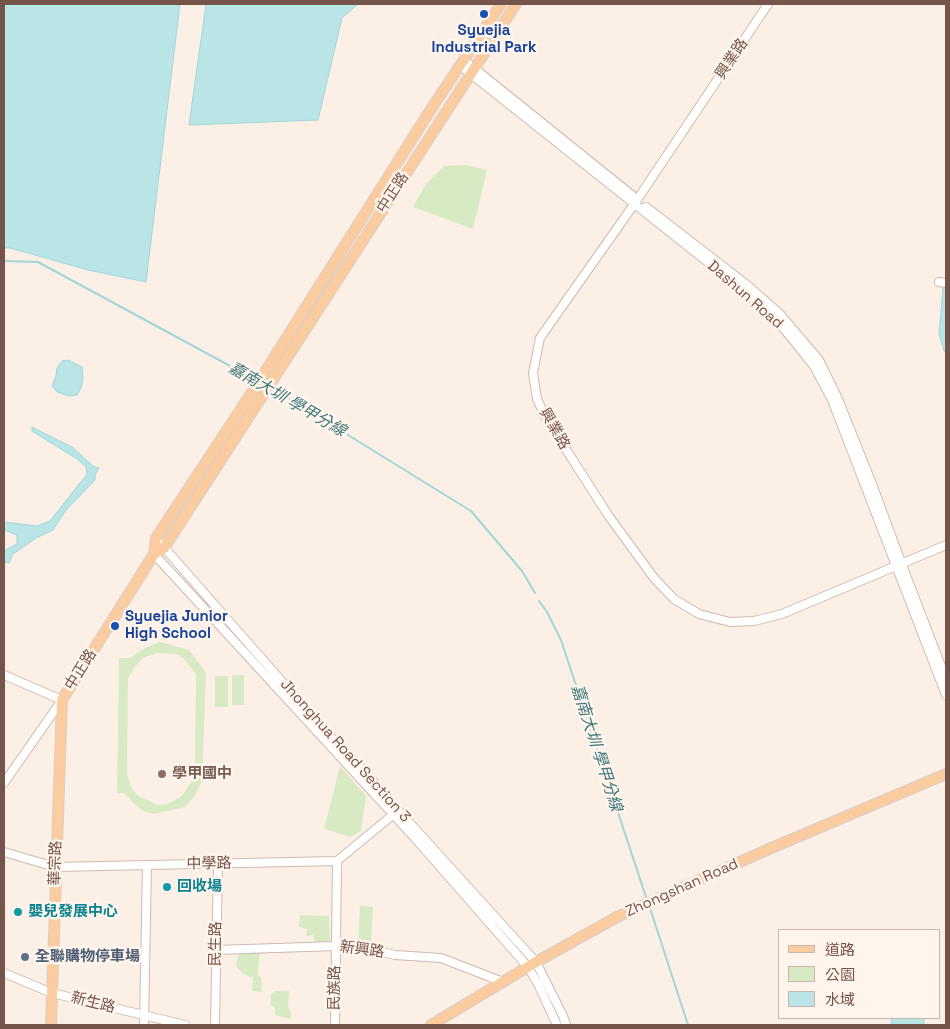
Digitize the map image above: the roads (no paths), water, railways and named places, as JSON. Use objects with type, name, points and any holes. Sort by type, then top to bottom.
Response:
[{"type":"main road","name":"中正路","points":[[164,548],[428,114],[502,4]]},
{"type":"main road","name":"中正路","points":[[156,538],[262,385],[516,4]]},
{"type":"main road","points":[[154,554],[156,538]]},
{"type":"main road","points":[[154,554],[164,548]]},
{"type":"main road","name":"中正路","points":[[62,700],[154,554]]},
{"type":"main road","name":"華宗路","points":[[51,1025],[62,700]]},
{"type":"main road","name":"Zhongshan Road","points":[[431,1025],[532,964],[617,917],[769,849],[946,774]]},
{"type":"street","name":"興業路","points":[[768,4],[635,202],[540,338],[532,374],[538,399],[546,418],[608,515],[654,578],[674,599],[699,614],[730,622],[754,620],[782,614],[946,545]]},
{"type":"street","name":"Dashun Road","points":[[463,63],[743,290],[776,319],[814,366],[832,400],[946,679]]},
{"type":"street","name":"Jhonghua Road Section 3","points":[[156,538],[329,735],[367,774],[395,812]]},
{"type":"street","name":"Jhonghua Road Section 3","points":[[154,554],[395,812],[532,964]]},
{"type":"street","name":"Dashun Road","points":[[899,566],[946,696]]},
{"type":"street","points":[[4,675],[62,700]]},
{"type":"street","name":"中正路","points":[[4,782],[62,700]]},
{"type":"street","points":[[337,861],[395,812]]},
{"type":"street","name":"中學路","points":[[4,852],[55,867],[337,861]]},
{"type":"street","name":"民族路","points":[[335,1025],[337,861]]},
{"type":"street","name":"民生路","points":[[215,1025],[218,863]]},
{"type":"street","points":[[144,1025],[148,865]]},
{"type":"street","name":"新興路","points":[[216,950],[336,946],[395,955],[441,958],[503,982]]},
{"type":"street","points":[[532,964],[538,984],[557,1025]]},
{"type":"street","points":[[532,964],[563,1016],[566,1025]]},
{"type":"street","name":"新生路","points":[[4,973],[52,993],[185,1025]]},
{"type":"water","points":[[4,4],[180,4],[146,282],[88,270],[10,248],[4,248]]},
{"type":"water","points":[[206,4],[358,4],[342,18],[318,120],[189,125]]},
{"type":"water","points":[[943,288],[946,288],[946,353],[939,334]]},
{"type":"water","points":[[68,360],[82,367],[83,379],[77,395],[69,396],[57,392],[52,386],[57,368],[62,361]]},
{"type":"water","points":[[32,427],[72,447],[93,466],[99,468],[95,475],[95,480],[66,510],[53,530],[36,538],[13,554],[9,563],[4,562],[4,551],[17,544],[17,535],[4,530],[4,522],[37,526],[50,521],[87,474],[86,467],[77,459],[32,431]]},
{"type":"water","points":[[892,1019],[924,1019],[924,1025],[891,1025]]},
{"type":"waterway","name":"嘉南大圳 學甲分線","points":[[4,261],[38,262],[256,380]]},
{"type":"waterway","name":"嘉南大圳 學甲分線","points":[[272,388],[471,511],[522,571],[535,593]]},
{"type":"waterway","name":"嘉南大圳 學甲分線","points":[[539,601],[547,612],[561,640],[646,897]]},
{"type":"waterway","name":"嘉南大圳 學甲分線","points":[[650,908],[688,1025]]},
{"type":"place","name":"Syuejia Industrial Park","points":[[484,14]]},
{"type":"place","name":"Syuejia Junior High School","points":[[115,626]]},
{"type":"place","name":"學甲國中","points":[[162,774]]},
{"type":"place","name":"回收場","points":[[167,887]]},
{"type":"place","name":"嬰兒發展中心","points":[[18,912]]},
{"type":"place","name":"全聯購物停車場","points":[[25,957]]}]
